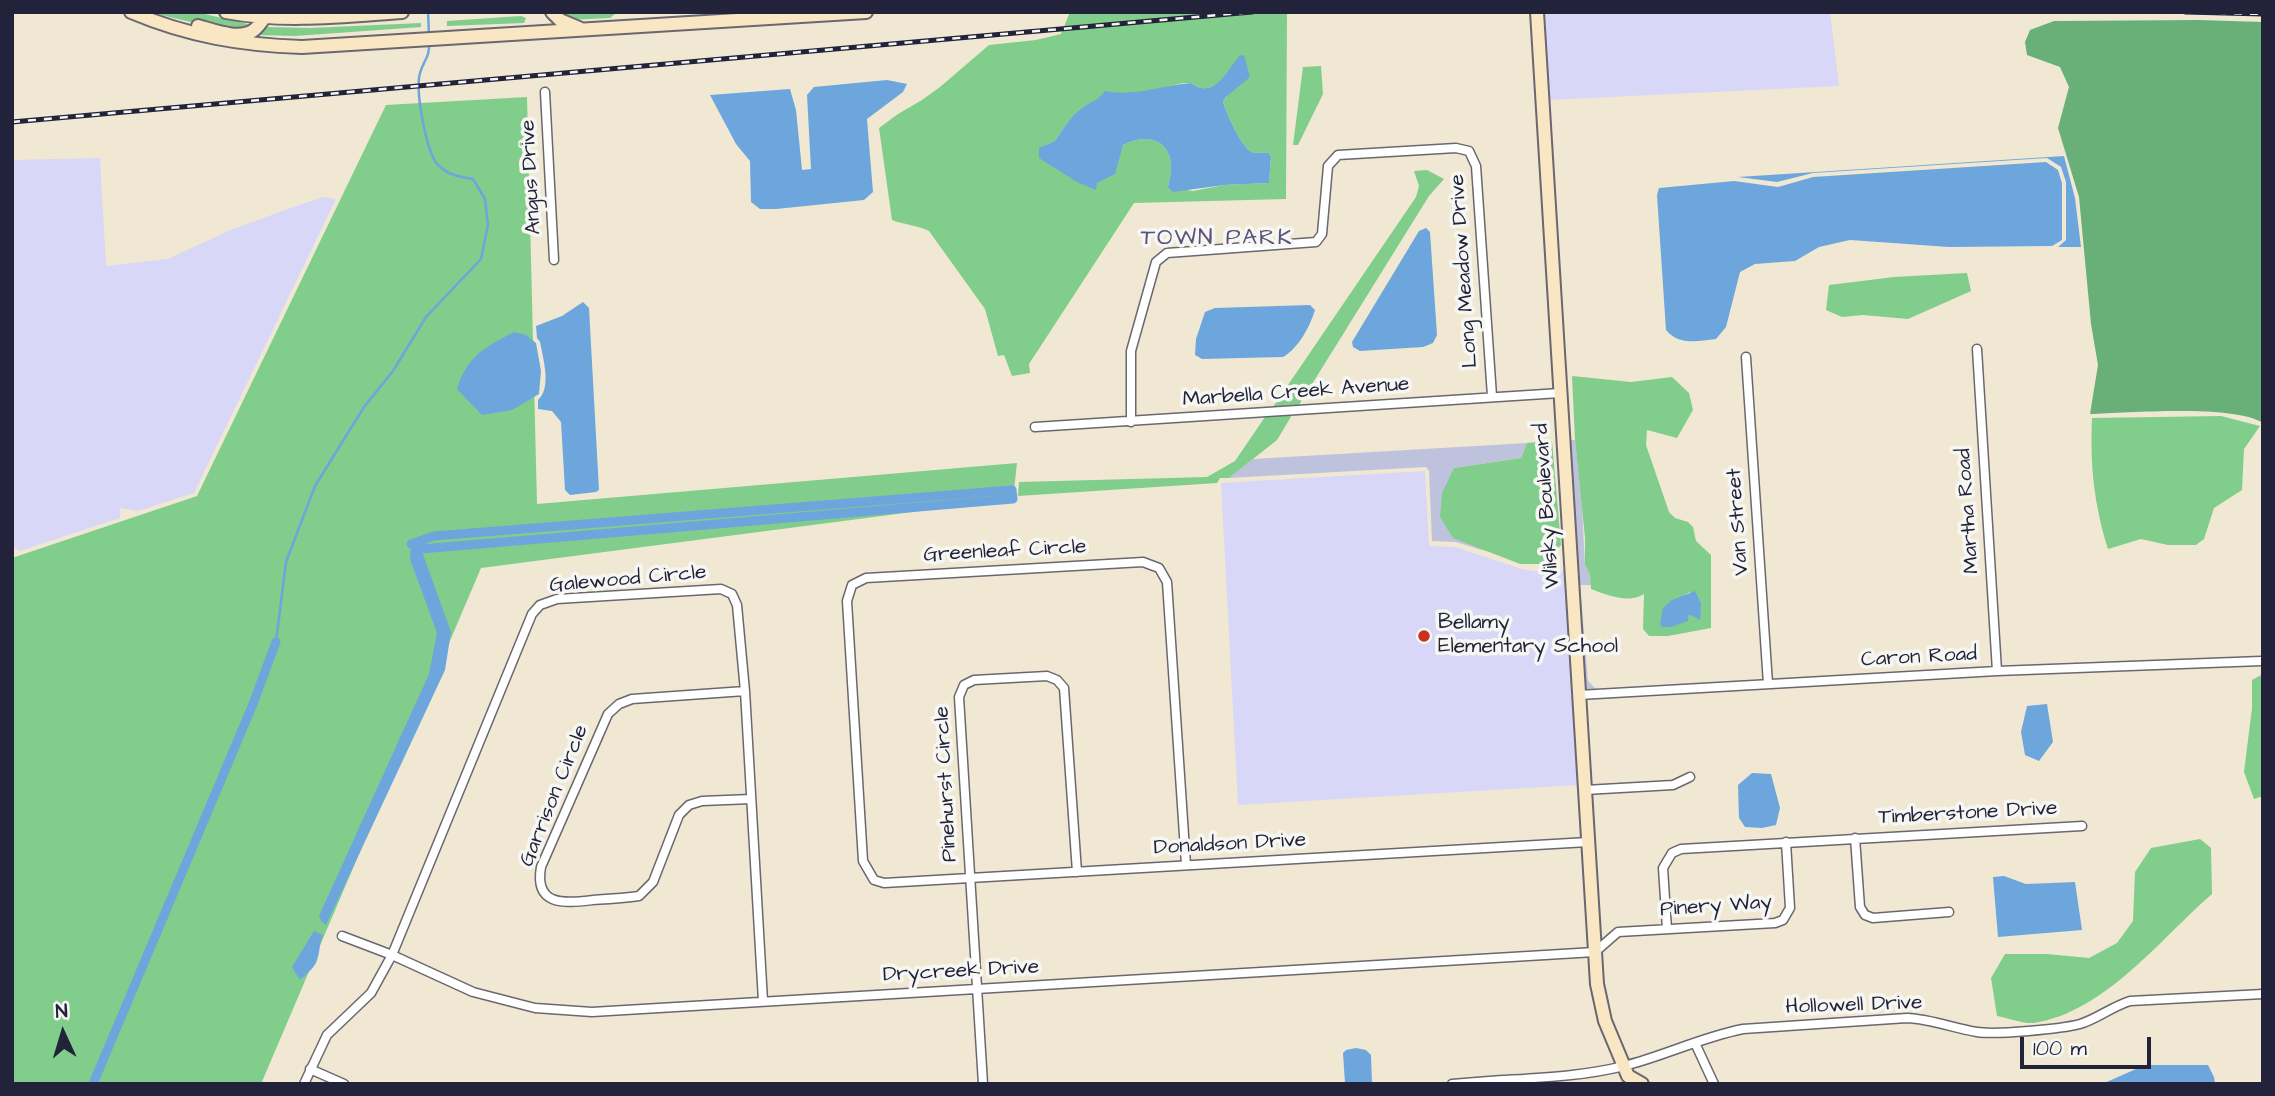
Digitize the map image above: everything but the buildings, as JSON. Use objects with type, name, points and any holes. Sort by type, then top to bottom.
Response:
[{"type":"main road","points":[[131,12],[190,33],[227,42],[302,47],[866,12]]},
{"type":"main road","points":[[226,12],[303,18],[401,12]]},
{"type":"main road","points":[[552,12],[560,20],[586,29]]},
{"type":"main road","points":[[641,12],[642,26]]},
{"type":"main road","name":"Wilsky Boulevard","points":[[1537,12],[1595,952],[1602,1011],[1626,1075]]},
{"type":"main road","points":[[149,20],[246,34],[254,30],[265,17]]},
{"type":"main road","points":[[1626,1075],[1642,1084]]},
{"type":"street","name":"Angus Drive","points":[[545,92],[554,260]]},
{"type":"street","name":"Long Meadow Drive","points":[[1132,422],[1131,351],[1156,262],[1167,253],[1316,242],[1322,234],[1328,166],[1338,155],[1456,148],[1469,151],[1476,166],[1492,396]]},
{"type":"street","name":"Martha Road","points":[[1977,349],[1997,671]]},
{"type":"street","name":"Van Street","points":[[1746,357],[1768,684]]},
{"type":"street","name":"Marbella Creek Avenue","points":[[1035,427],[1560,393]]},
{"type":"street","name":"Greenleaf Circle","points":[[874,880],[863,861],[847,601],[852,585],[866,578],[1143,562],[1159,568],[1167,582],[1185,865]]},
{"type":"street","name":"Galewood Circle","points":[[392,955],[532,614],[540,605],[557,599],[721,589],[732,594],[737,606],[745,691],[763,1001]]},
{"type":"street","name":"Caron Road","points":[[1579,695],[1997,671],[2261,661]]},
{"type":"street","name":"Pinehurst Circle","points":[[971,878],[958,697],[964,685],[974,680],[1047,677],[1057,680],[1064,688],[1077,872]]},
{"type":"street","name":"Garrison Circle","points":[[745,691],[632,699],[619,704],[608,714],[541,867],[539,880],[545,895],[561,903],[639,896],[653,882],[679,815],[689,806],[702,801],[751,799]]},
{"type":"street","points":[[1585,790],[1673,785],[1690,777]]},
{"type":"street","name":"Timberstone Drive","points":[[1855,838],[2082,826]]},
{"type":"street","points":[[1667,929],[1663,868],[1672,853],[1681,849],[1786,842],[1855,838],[1860,907],[1865,915],[1873,918],[1949,912]]},
{"type":"street","name":"Donaldson Drive","points":[[874,880],[884,883],[1588,842]]},
{"type":"street","name":"Pinery Way","points":[[1595,952],[1618,932],[1775,923],[1783,920],[1790,908],[1786,842]]},
{"type":"street","points":[[971,878],[983,1084]]},
{"type":"street","name":"Drycreek Drive","points":[[342,936],[392,955],[473,992],[535,1008],[592,1012],[1595,952]]},
{"type":"street","points":[[304,1084],[327,1035],[371,993],[392,955]]},
{"type":"street","name":"Hollowell Drive","points":[[1452,1084],[1575,1075],[1626,1075],[1695,1043],[1718,1034],[1743,1029],[1907,1018],[1928,1019],[1979,1032],[2063,1028],[2084,1023],[2111,1007],[2130,1001],[2263,994]]},
{"type":"street","points":[[1695,1043],[1714,1084]]},
{"type":"street","points":[[310,1069],[344,1084]]},
{"type":"shaded area","points":[[1542,12],[1830,12],[1839,86],[1547,100]]},
{"type":"shaded area","points":[[100,158],[106,266],[168,259],[228,231],[288,209],[323,197],[336,199],[194,493],[138,511],[120,508],[120,518],[20,551],[12,546],[12,160]]},
{"type":"shaded area","points":[[1568,440],[1575,440],[1585,565],[1591,585],[1580,585],[1588,681],[1596,689],[1584,690]]},
{"type":"shaded area","points":[[1527,443],[1521,458],[1454,468],[1481,549],[1488,552],[1456,542],[1432,541],[1429,471],[1426,467],[1229,478],[1253,459]]},
{"type":"shaded area","points":[[1425,471],[1429,546],[1455,547],[1522,569],[1545,573],[1565,571],[1578,785],[1238,805],[1221,483]]},
{"type":"green space","points":[[149,12],[196,12],[252,25],[241,30],[211,27]]},
{"type":"green space","points":[[1070,12],[1287,12],[1286,199],[1134,203],[1029,364],[1030,373],[1012,376],[1004,355],[998,356],[985,309],[929,231],[892,220],[879,128],[940,87],[989,45],[1036,40],[1061,34]],"holes":[[[1239,57],[1230,92],[1223,102],[1239,137],[1252,152],[1269,153],[1271,157],[1269,183],[1224,185],[1193,191],[1168,187],[1171,167],[1169,155],[1160,143],[1147,139],[1123,145],[1112,169],[1096,183],[1064,172],[1048,163],[1046,145],[1055,141],[1080,110],[1097,100],[1184,83],[1206,88],[1213,86]]]},
{"type":"green space","points":[[568,13],[615,14],[610,18],[569,20],[565,16]]},
{"type":"green space","points":[[521,16],[526,18],[524,23],[447,26],[447,21]]},
{"type":"green space","points":[[2054,21],[2263,22],[2263,423],[2229,413],[2154,411],[2090,414],[2098,365],[2091,324],[2079,197],[2058,128],[2069,87],[2060,67],[2027,55],[2025,42],[2030,30]]},
{"type":"green space","points":[[421,23],[421,27],[295,36],[256,35],[264,27],[311,28]]},
{"type":"green space","points":[[1321,66],[1323,94],[1298,145],[1293,145],[1303,67]]},
{"type":"green space","points":[[527,97],[537,504],[1017,463],[1013,499],[481,568],[261,1084],[12,1084],[12,558],[197,496],[386,105]]},
{"type":"green space","points":[[1427,170],[1444,179],[1429,196],[1299,405],[1273,407],[1416,197],[1419,186],[1414,171]]},
{"type":"green space","points":[[1967,273],[1971,291],[1908,319],[1863,315],[1842,317],[1826,310],[1829,285],[1894,277]]},
{"type":"green space","points":[[1572,376],[1631,382],[1672,377],[1689,393],[1693,410],[1677,438],[1647,430],[1646,445],[1669,512],[1693,527],[1696,541],[1711,555],[1711,628],[1668,636],[1649,636],[1643,629],[1644,594],[1624,598],[1591,589],[1590,575],[1585,565],[1585,538],[1575,440]],"holes":[[[1690,592],[1698,619],[1691,614],[1679,623],[1660,624],[1671,603]]]},
{"type":"green space","points":[[1292,415],[1277,440],[1229,478],[1220,478],[1217,483],[1018,496],[1019,482],[1207,477],[1235,461],[1265,417]]},
{"type":"green space","points":[[2221,416],[2260,426],[2244,449],[2242,490],[2214,508],[2204,539],[2196,545],[2168,545],[2141,539],[2108,549],[2094,485],[2092,418]]},
{"type":"green space","points":[[1552,441],[1561,545],[1544,564],[1520,564],[1453,538],[1440,517],[1442,493],[1454,468],[1521,458],[1527,443]]},
{"type":"green space","points":[[2263,674],[2263,796],[2254,799],[2244,772],[2252,708],[2252,680]]},
{"type":"green space","points":[[2200,839],[2211,848],[2212,894],[2130,971],[2084,1005],[2060,1016],[2030,1023],[1997,1016],[1991,978],[2005,954],[2089,958],[2117,943],[2133,921],[2135,872],[2151,848]]},
{"type":"water","points":[[1244,55],[1250,77],[1223,102],[1235,130],[1248,149],[1254,153],[1269,153],[1269,183],[1224,185],[1173,192],[1168,187],[1171,167],[1169,155],[1160,143],[1147,139],[1123,145],[1115,174],[1097,183],[1096,190],[1077,182],[1039,158],[1039,148],[1055,141],[1074,115],[1105,91],[1138,92],[1191,83],[1206,88],[1219,82],[1239,56]]},
{"type":"water","points":[[887,80],[907,84],[903,92],[867,119],[873,192],[864,200],[776,209],[760,209],[751,202],[750,161],[736,144],[710,95],[790,89],[796,110],[802,170],[811,169],[807,95],[814,87]]},
{"type":"water","points":[[2064,156],[2075,198],[2081,247],[2058,247],[2066,240],[2066,182],[2061,167],[2047,158],[1813,173],[1777,182],[1738,177]]},
{"type":"water","points":[[2046,162],[2058,170],[2062,183],[2062,240],[2052,246],[1949,247],[1850,240],[1819,247],[1795,261],[1755,264],[1740,272],[1726,327],[1716,339],[1683,340],[1666,330],[1657,195],[1659,188],[1734,181],[1778,187],[1813,177]]},
{"type":"water","points":[[1426,228],[1430,232],[1437,335],[1433,343],[1423,347],[1360,351],[1353,347],[1352,342],[1419,231]]},
{"type":"water","points":[[583,302],[589,308],[599,490],[570,495],[565,490],[561,422],[552,411],[538,409],[538,400],[546,381],[536,326],[562,316]]},
{"type":"water","points":[[1310,305],[1315,310],[1307,330],[1294,348],[1283,357],[1202,359],[1195,355],[1196,339],[1205,312],[1215,308]]},
{"type":"water","points":[[514,332],[526,335],[536,343],[541,371],[539,394],[512,410],[482,415],[457,389],[461,378],[478,354]]},
{"type":"water","points":[[411,544],[421,549],[451,632],[445,670],[326,925],[319,916],[429,674],[437,633],[410,559]]},
{"type":"water","points":[[1695,591],[1701,603],[1700,620],[1691,615],[1688,616],[1688,621],[1662,627],[1660,624],[1663,608],[1672,600]]},
{"type":"water","points":[[2047,704],[2053,742],[2039,761],[2025,755],[2021,732],[2027,706]]},
{"type":"water","points":[[1752,773],[1771,774],[1780,808],[1776,825],[1745,827],[1739,818],[1738,785]]},
{"type":"water","points":[[2004,876],[2026,884],[2075,882],[2082,930],[1998,937],[1993,877]]},
{"type":"water","points":[[314,931],[323,935],[317,960],[313,968],[300,980],[292,967]]},
{"type":"water","points":[[1356,1048],[1366,1050],[1371,1055],[1372,1083],[1345,1083],[1343,1053]]},
{"type":"water","points":[[2145,1065],[2208,1065],[2215,1084],[2102,1084]]},
{"type":"waterway","points":[[428,12],[429,35]]},
{"type":"waterway","points":[[276,642],[286,562],[315,486],[364,407],[393,371],[426,317],[481,259],[488,225],[485,199],[473,179],[442,168],[429,148],[420,106],[419,81],[429,52],[429,42]]},
{"type":"waterway","points":[[411,544],[434,536],[1012,490],[1013,499],[421,549]]},
{"type":"waterway","points":[[93,1084],[253,704],[276,642]]},
{"type":"railway","points":[[12,122],[1252,12]]},
{"type":"railway","points":[[2186,12],[2263,14]]},
{"type":"place","name":"Bellamy Elementary School","points":[[1424,636]]},
{"type":"district","name":"TOWN PARK","points":[[1217,239]]}]
